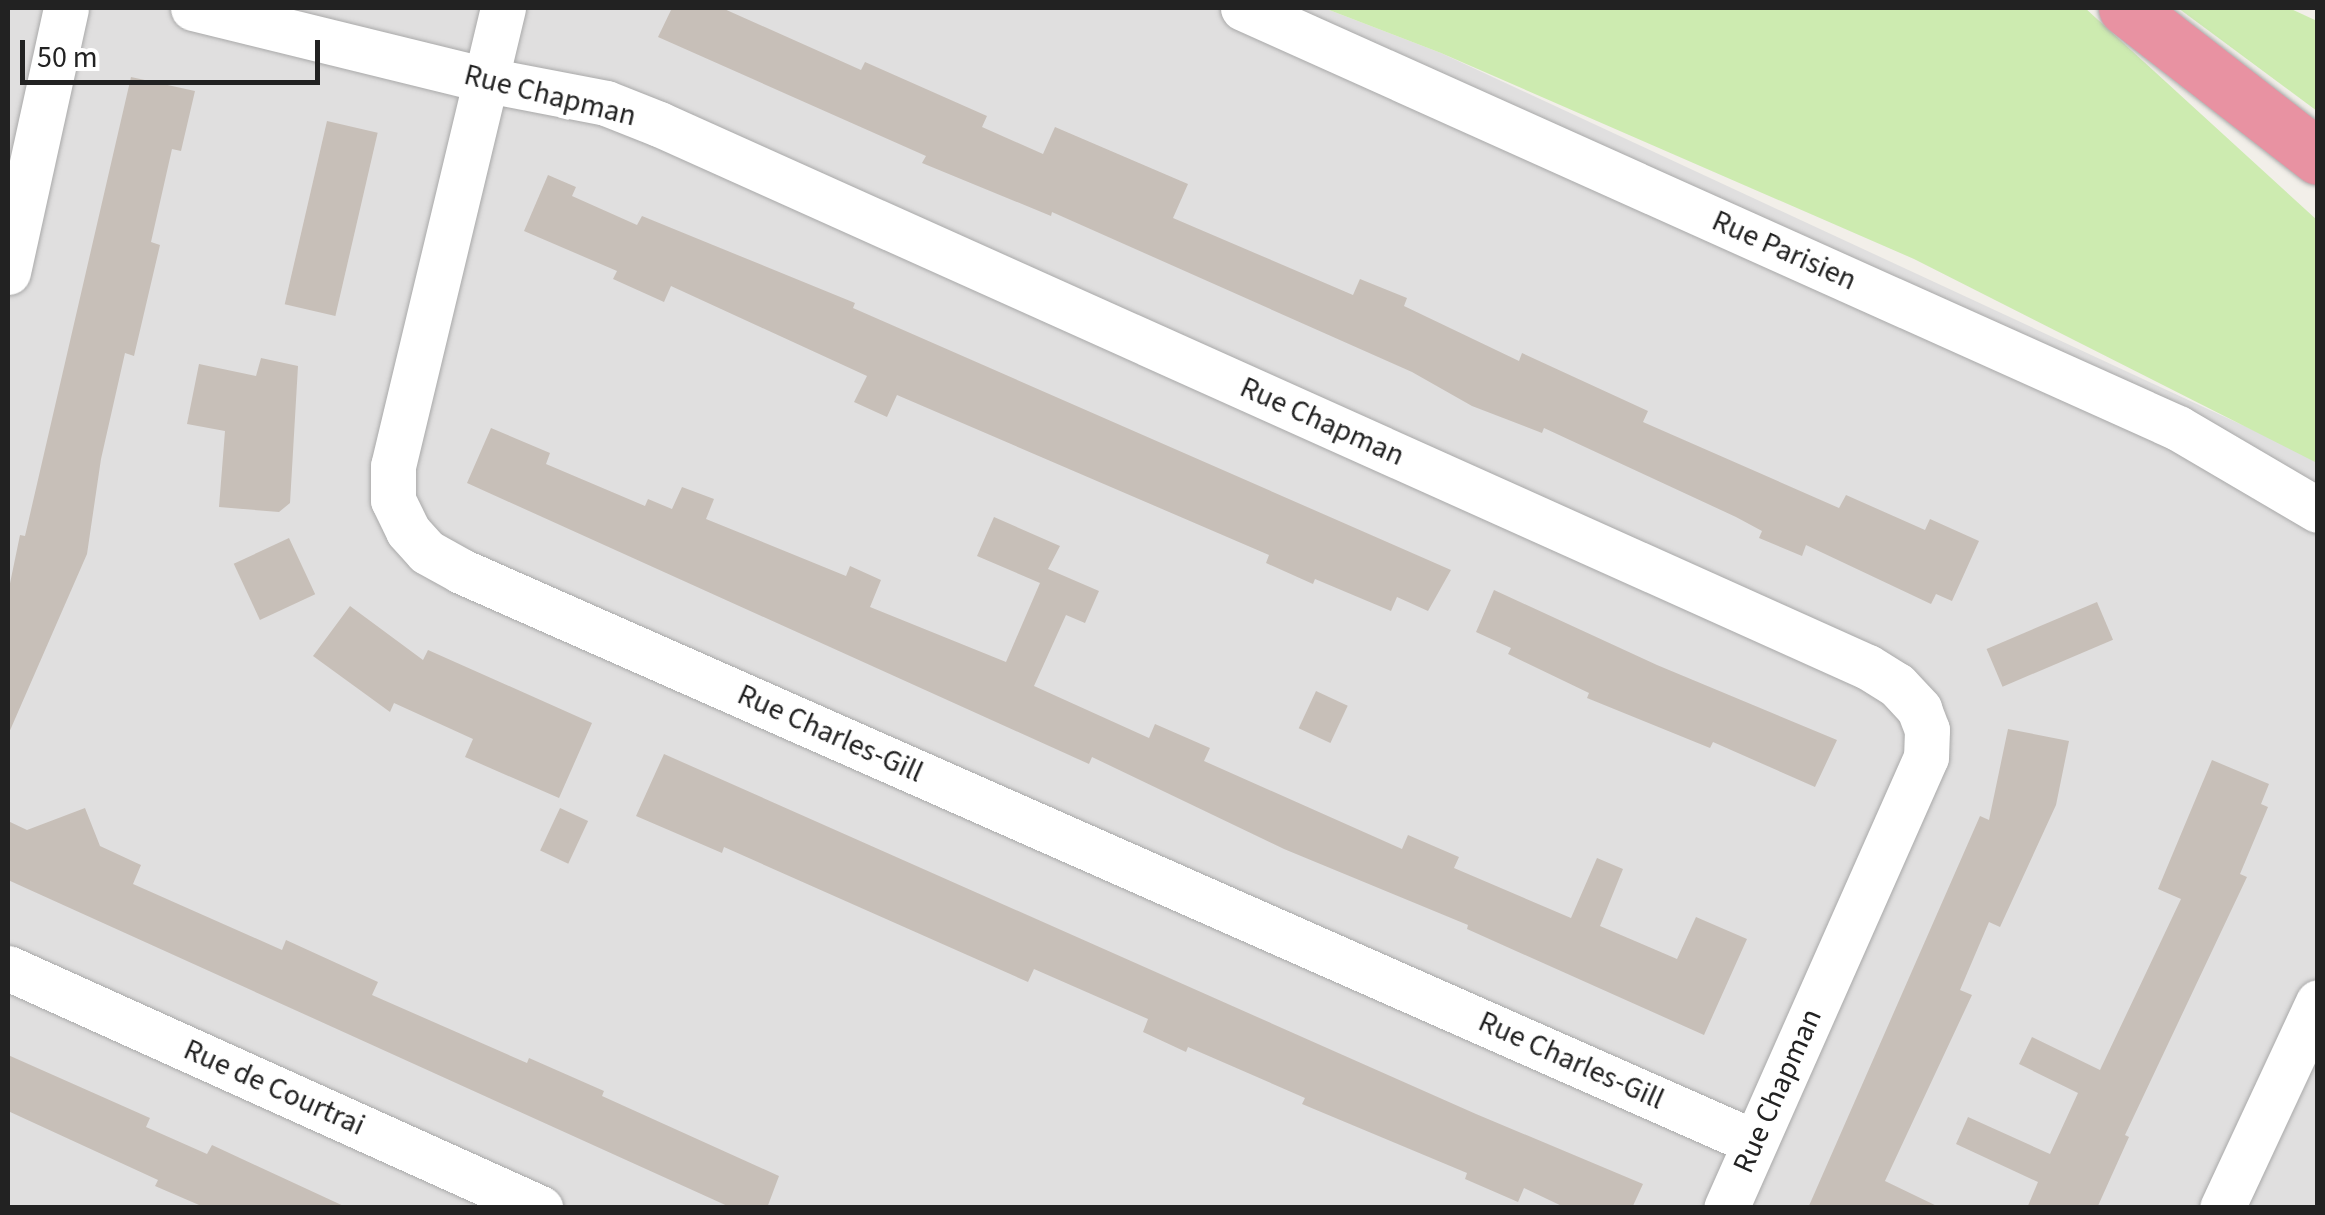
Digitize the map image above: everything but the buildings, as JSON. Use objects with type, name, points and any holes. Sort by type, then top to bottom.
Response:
[{"type":"highway","points":[[2126,8],[2318,156]]},
{"type":"street","points":[[8,272],[66,8]]},
{"type":"street","name":"Rue Chapman","points":[[193,8],[487,80],[606,103],[1868,667],[1897,685],[1919,709],[1927,730],[1926,757],[1726,1208]]},
{"type":"street","name":"Rue Charles-Gill","points":[[503,8],[394,466],[393,500],[408,531],[427,552],[461,571],[1754,1142]]},
{"type":"street","name":"Rue Parisien","points":[[1243,8],[2178,428],[2318,510]]},
{"type":"street","name":"Rue de Courtrai","points":[[8,968],[454,1190],[540,1208]]},
{"type":"street","points":[[2222,1208],[2318,1002]]},
{"type":"shaded area","points":[[8,8],[1324,8],[1441,53],[2309,456],[2318,461],[2317,1207],[8,1207]]},
{"type":"green space","points":[[1324,8],[2085,8],[2317,220],[2317,463],[1914,259],[1441,53]]},
{"type":"green space","points":[[2178,8],[2289,8],[2317,21],[2317,111]]}]
